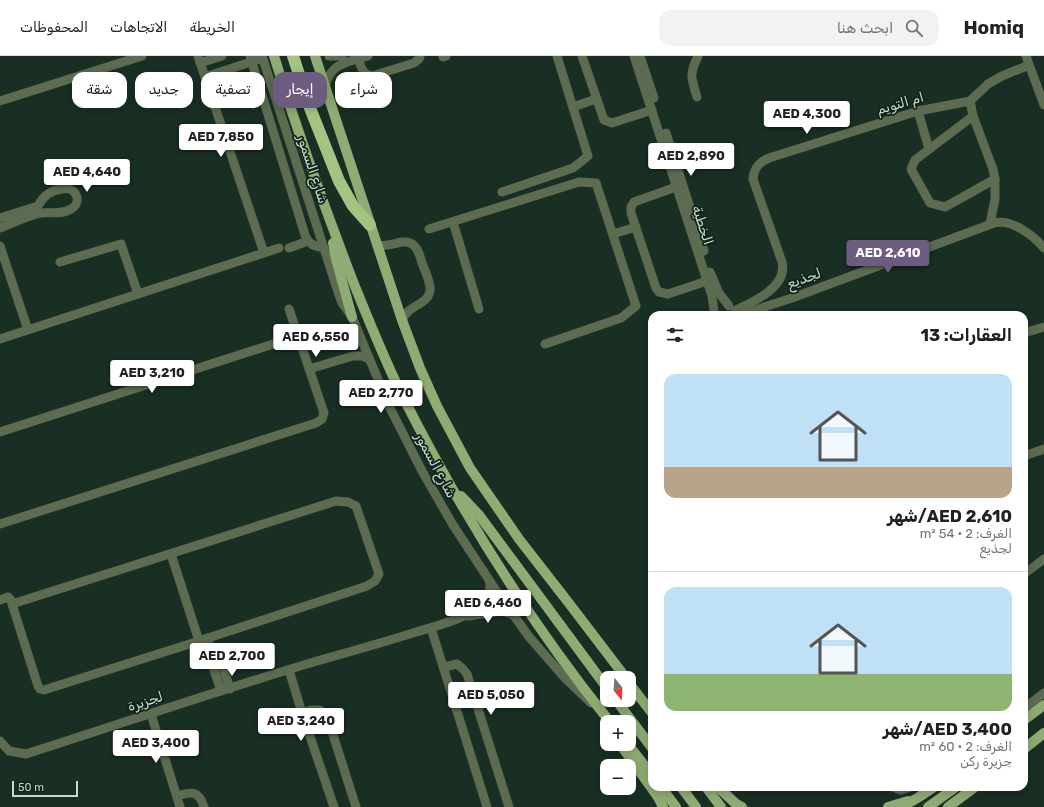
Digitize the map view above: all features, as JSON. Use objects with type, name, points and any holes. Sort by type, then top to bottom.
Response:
[{"type":"highway","points":[[293,56],[310,108],[339,181],[353,206],[370,225]]},
{"type":"main road","name":"شارع السمور","points":[[274,56],[330,223],[377,341],[401,394],[479,535],[542,632],[604,715]]},
{"type":"main road","name":"شارع السمور","points":[[315,56],[320,72]]},
{"type":"main road","name":"شارع السمور","points":[[327,94],[402,320],[434,400],[470,468],[519,539],[621,671]]},
{"type":"main road","points":[[330,223],[336,259],[352,317]]},
{"type":"main road","points":[[448,481],[479,515],[600,679]]},
{"type":"main road","points":[[636,691],[648,708]]},
{"type":"main road","points":[[1028,717],[1044,705]]},
{"type":"main road","points":[[621,707],[648,743]]},
{"type":"main road","points":[[1028,746],[1044,733]]},
{"type":"main road","points":[[625,751],[648,783]]},
{"type":"main road","points":[[633,751],[648,770]]},
{"type":"main road","points":[[654,791],[663,807]]},
{"type":"main road","points":[[664,791],[676,807]]},
{"type":"main road","points":[[684,791],[696,807]]},
{"type":"main road","points":[[709,791],[721,807]]},
{"type":"main road","points":[[722,791],[735,803],[742,807]]},
{"type":"main road","points":[[902,807],[928,791]]},
{"type":"main road","points":[[928,807],[950,791]]},
{"type":"main road","points":[[948,807],[970,791]]},
{"type":"main road","points":[[888,807],[919,797]]},
{"type":"street","points":[[0,101],[142,56]]},
{"type":"street","points":[[203,72],[199,59],[222,56]]},
{"type":"street","points":[[329,56],[342,56]]},
{"type":"street","points":[[327,81],[335,68],[361,57],[363,71],[372,76],[414,63],[420,56]]},
{"type":"street","points":[[502,192],[573,168],[588,156],[557,56]]},
{"type":"street","points":[[582,56],[602,117],[609,123],[652,110]]},
{"type":"street","name":"الخطية","points":[[634,56],[712,296],[713,311]]},
{"type":"street","name":"الخطية","points":[[640,56],[711,274],[719,292],[735,311]]},
{"type":"street","points":[[697,97],[691,76],[692,68],[698,56]]},
{"type":"street","points":[[218,72],[251,59],[262,57]]},
{"type":"street","name":"شارع السمور","points":[[262,57],[340,299],[352,317],[390,408],[422,471],[453,525],[514,615],[544,654],[574,687],[603,715]]},
{"type":"street","points":[[251,59],[305,235],[313,246],[323,247]]},
{"type":"street","points":[[990,224],[995,199],[995,179],[993,169],[973,116],[970,101],[988,84],[1027,60],[1044,105]]},
{"type":"street","points":[[572,107],[596,99]]},
{"type":"street","name":"ام التويم","points":[[738,311],[765,295],[775,284],[783,271],[782,262],[754,179],[756,168],[759,163],[769,158],[918,111],[970,101]]},
{"type":"street","points":[[215,108],[264,253]]},
{"type":"street","points":[[918,111],[929,149]]},
{"type":"street","points":[[973,116],[915,160],[912,169],[930,202],[945,207],[995,179]]},
{"type":"street","points":[[429,230],[579,182],[596,183],[636,306],[621,318],[545,344]]},
{"type":"street","points":[[676,187],[634,202],[630,210],[656,288],[659,292],[668,294],[707,281]]},
{"type":"street","points":[[0,218],[38,206],[43,198],[57,190],[64,188],[72,189],[77,198],[76,204],[65,212],[56,214],[40,213],[0,228]]},
{"type":"street","points":[[453,222],[479,309]]},
{"type":"street","name":"لجذيع","points":[[740,311],[799,295],[998,222],[1007,222],[1036,239],[1044,248]]},
{"type":"street","points":[[613,234],[636,227]]},
{"type":"street","points":[[289,248],[308,241]]},
{"type":"street","points":[[377,245],[386,246],[404,242],[414,245],[418,251],[430,285],[430,292],[426,300],[408,310],[402,320]]},
{"type":"street","points":[[60,262],[121,244],[138,294]]},
{"type":"street","points":[[0,246],[28,330]]},
{"type":"street","points":[[0,339],[279,248]]},
{"type":"street","points":[[715,311],[721,306],[734,311]]},
{"type":"street","points":[[0,524],[316,423],[322,419],[324,413],[289,309]]},
{"type":"street","points":[[1028,332],[1044,327]]},
{"type":"street","points":[[0,432],[298,336]]},
{"type":"street","points":[[352,356],[361,339]]},
{"type":"street","points":[[309,369],[352,356],[362,356],[369,359]]},
{"type":"street","points":[[1028,455],[1044,449]]},
{"type":"street","points":[[0,600],[8,597],[11,600],[12,604],[38,686],[40,689],[44,690],[203,640],[359,588],[375,582],[380,574],[356,506],[348,502],[336,501],[12,604]]},
{"type":"street","points":[[171,554],[203,640],[212,652],[220,658],[226,690]]},
{"type":"street","points":[[1028,571],[1044,559]]},
{"type":"street","name":"لجزيرة","points":[[0,741],[9,751],[26,754],[289,670],[431,628],[476,610],[489,593],[491,585],[488,578]]},
{"type":"street","name":"لجزيرة","points":[[463,616],[502,611],[514,615]]},
{"type":"street","points":[[431,628],[487,807]]},
{"type":"street","points":[[444,667],[457,664],[463,668],[467,674],[509,807]]},
{"type":"street","points":[[289,670],[334,807]]},
{"type":"street","points":[[1028,705],[1044,693]]},
{"type":"street","points":[[302,713],[311,710],[320,710],[328,719],[356,807]]},
{"type":"street","points":[[151,714],[180,807]]},
{"type":"street","points":[[177,796],[186,793],[195,793],[200,797],[204,807]]}]
